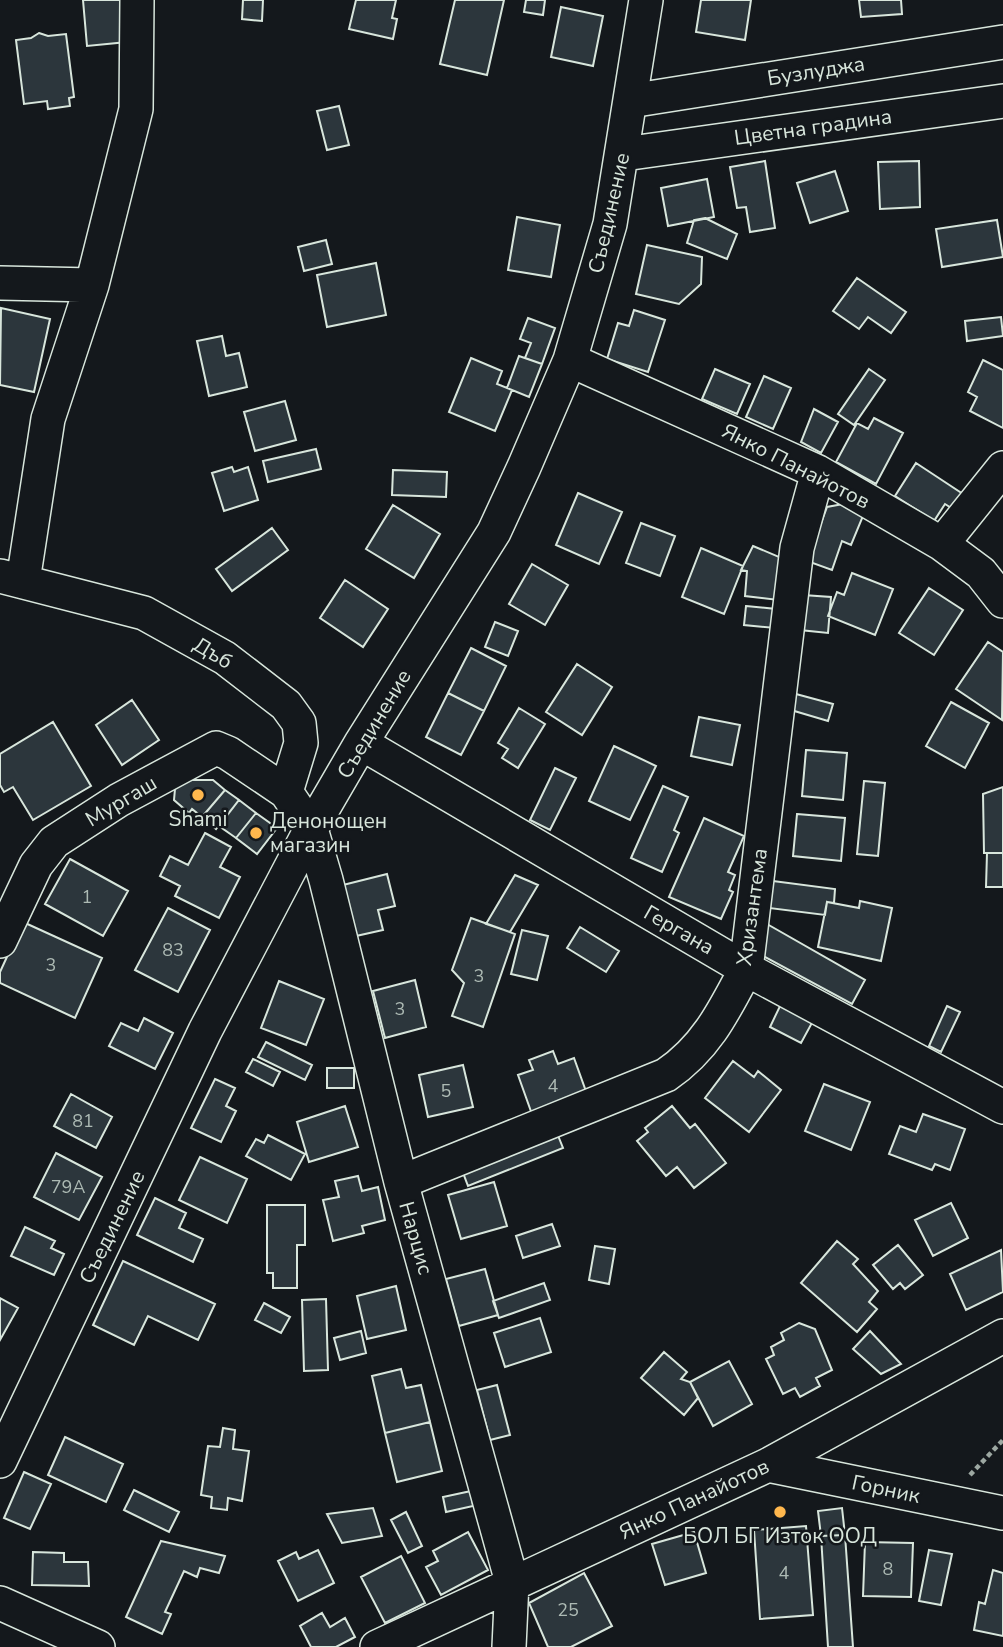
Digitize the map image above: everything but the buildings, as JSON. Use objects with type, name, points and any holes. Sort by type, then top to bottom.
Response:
[{"type":"street","points":[[12,578],[48,419],[92,285],[136,109],[137,0]]},
{"type":"street","name":"Съединение","points":[[0,1461],[205,1031],[311,829],[361,743],[494,532],[570,360],[610,224],[624,154],[646,0]]},
{"type":"street","name":"Бузлуджа","points":[[630,100],[1003,42]]},
{"type":"street","name":"Цветна градина","points":[[624,154],[1003,101]]},
{"type":"street","points":[[0,283],[92,285]]},
{"type":"street","name":"Янко Панайотов","points":[[570,360],[818,472],[942,544],[981,573],[1003,601]]},
{"type":"street","points":[[942,544],[1003,468]]},
{"type":"street","name":"Хризантема","points":[[401,1182],[666,1075],[690,1059],[720,1018],[746,969],[797,548],[818,472]]},
{"type":"street","name":"Дъб","points":[[12,578],[144,613],[225,658],[286,705],[299,723],[301,743],[286,792]]},
{"type":"street","name":"Гергана","points":[[361,743],[746,969],[1003,1107]]},
{"type":"street","name":"Мургаш","points":[[0,941],[36,865],[54,842],[119,800],[200,756],[216,748],[228,753],[286,792]]},
{"type":"street","points":[[286,792],[311,829]]},
{"type":"street","name":"Нарцис","points":[[311,829],[401,1182],[512,1582],[509,1647]]},
{"type":"street","name":"Янко Панайотов","points":[[377,1647],[768,1465],[1003,1336]]},
{"type":"street","name":"Горник","points":[[768,1465],[1003,1513]]},
{"type":"street","points":[[0,1603],[99,1647]]},
{"type":"path","points":[[945,1501],[1003,1440]]},
{"type":"place","name":"Shami","points":[[198,795]]},
{"type":"place","name":"Денонощен магазин","points":[[256,833]]},
{"type":"place","name":"БОЛ БГ Изток ООД","points":[[780,1512]]}]
